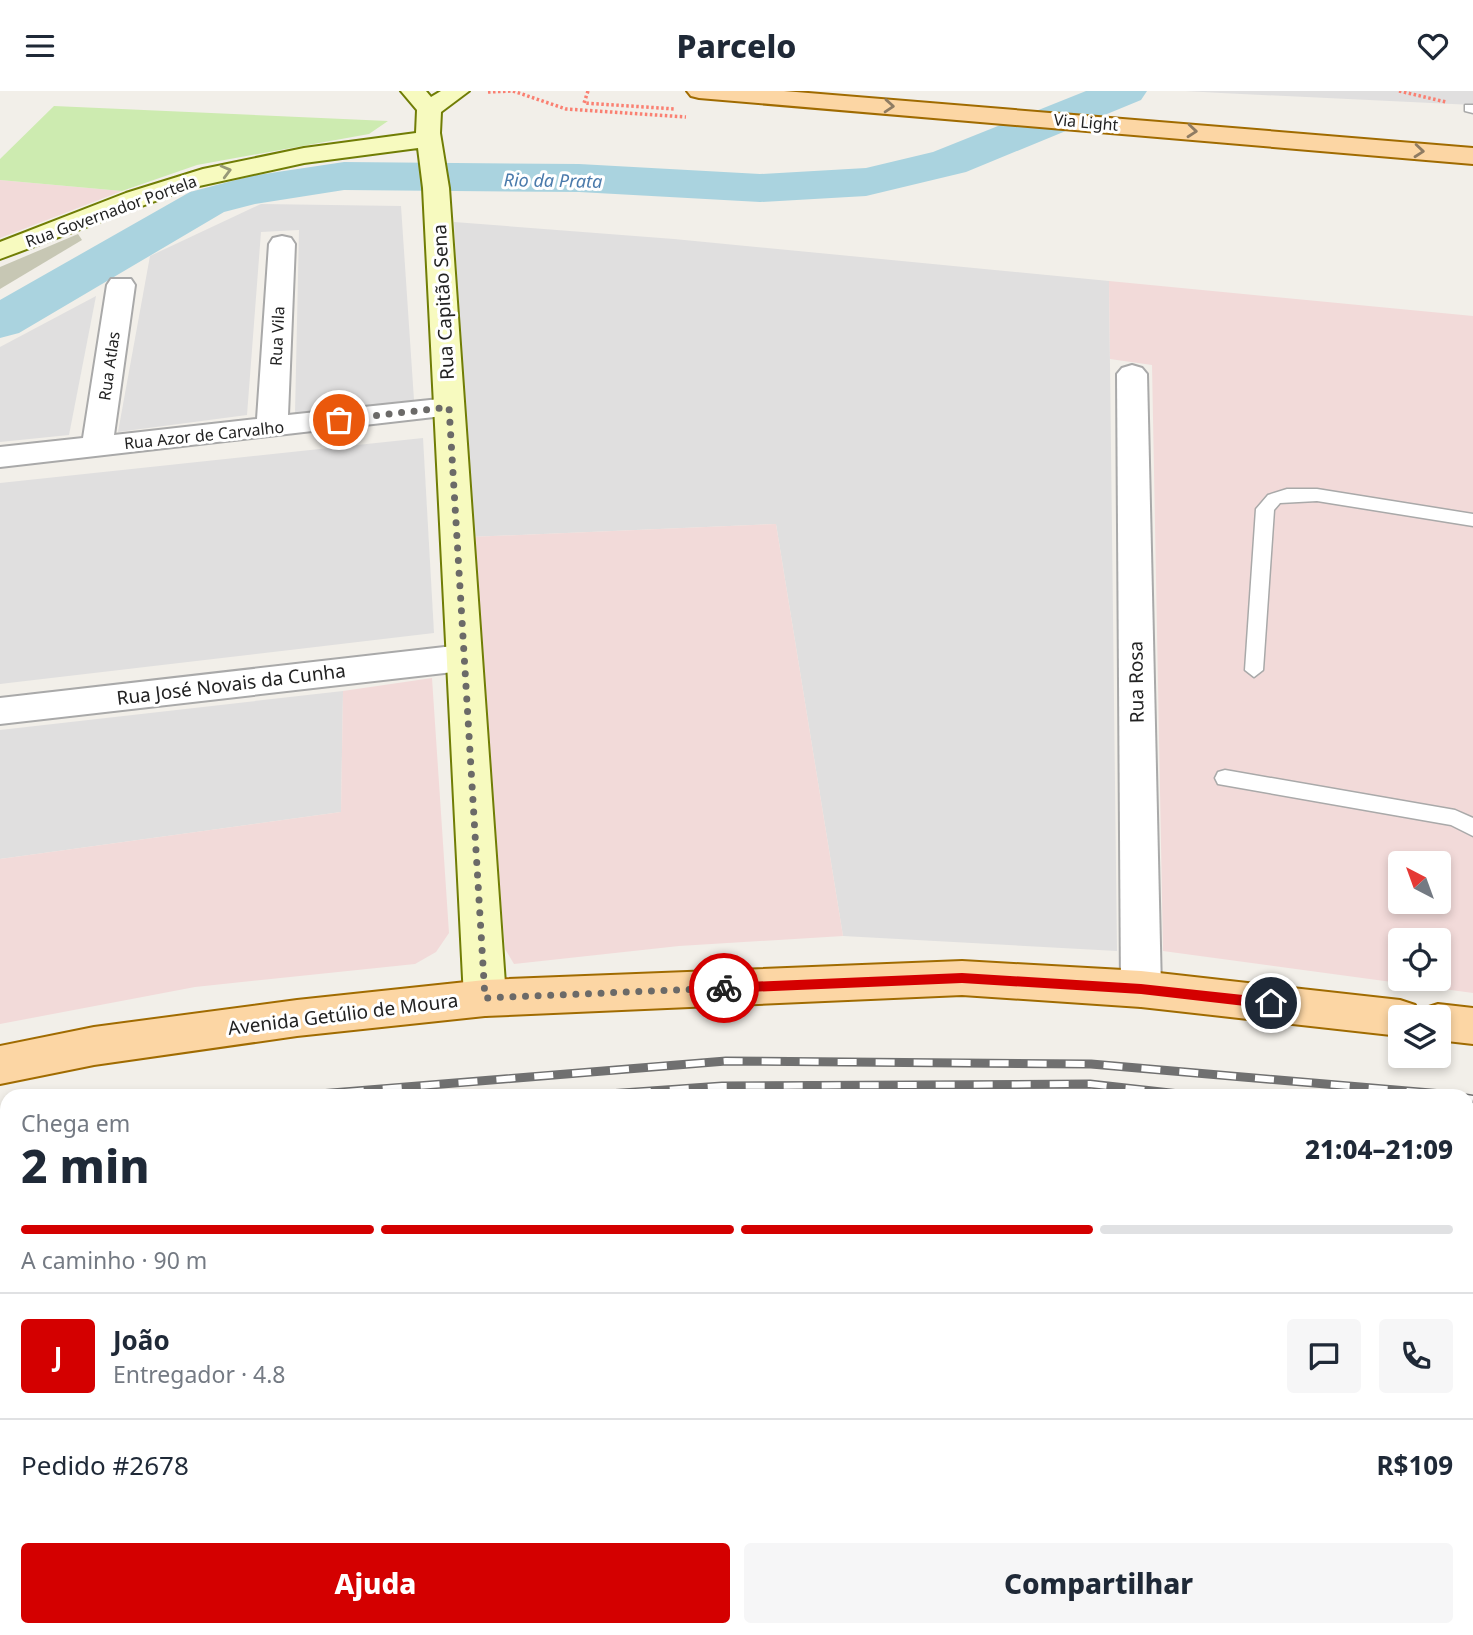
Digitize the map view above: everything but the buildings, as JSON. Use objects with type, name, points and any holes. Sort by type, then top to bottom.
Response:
[{"type":"main road","name":"Via Light","points":[[699,91],[1473,156]]},
{"type":"main road","name":"Avenida Getúlio de Moura","points":[[0,1065],[135,1040],[297,1018],[485,998],[962,978],[1141,989],[1388,1017]]},
{"type":"main road","points":[[1451,1023],[1473,1026]]},
{"type":"street","name":"Rua Capitão Sena","points":[[457,91],[421,100],[436,188],[462,658],[485,998]]},
{"type":"street","name":"Rua Governador Portela","points":[[0,251],[178,184],[242,167],[338,149],[430,146]]},
{"type":"street","name":"Rua Vila","points":[[272,427],[282,244]]},
{"type":"street","name":"Rua Atlas","points":[[97,447],[121,285]]},
{"type":"street","name":"Rua Rosa","points":[[1132,375],[1141,989]]},
{"type":"street","name":"Rua Azor de Carvalho","points":[[0,457],[449,407]]},
{"type":"street","name":"Rua José Novais da Cunha","points":[[0,711],[462,658]]},
{"type":"lane","points":[[1254,670],[1265,509],[1274,499],[1287,495],[1317,495],[1473,520]]},
{"type":"lane","points":[[1225,778],[1455,818],[1473,828]]},
{"type":"path","points":[[588,91],[583,103],[676,109]]},
{"type":"path","points":[[1399,91],[1469,119]]},
{"type":"path","points":[[481,92],[513,92],[566,109],[687,117]]},
{"type":"shaded area","points":[[1185,91],[1473,91],[1473,105],[1221,93]]},
{"type":"shaded area","points":[[0,180],[122,191],[0,238]]},
{"type":"shaded area","points":[[261,204],[401,206],[414,400],[295,414],[299,230],[261,232],[247,415],[118,432],[150,256]]},
{"type":"shaded area","points":[[454,222],[674,239],[1109,281],[1117,951],[843,936],[776,524],[470,537]]},
{"type":"shaded area","points":[[78,234],[82,240],[0,289],[0,267]]},
{"type":"shaded area","points":[[1109,281],[1473,316],[1473,993],[1451,990],[1451,928],[1388,928],[1388,981],[1163,951],[1152,365],[1110,359]]},
{"type":"shaded area","points":[[96,296],[69,435],[0,442],[0,347]]},
{"type":"shaded area","points":[[423,438],[434,633],[0,684],[0,483]]},
{"type":"shaded area","points":[[776,524],[843,936],[679,946],[514,964],[505,949],[470,537]]},
{"type":"shaded area","points":[[432,678],[449,933],[436,952],[415,964],[195,987],[0,1024],[0,859],[341,812],[343,691]]},
{"type":"shaded area","points":[[343,691],[341,812],[0,859],[0,730]]},
{"type":"green space","points":[[54,106],[388,121],[369,134],[197,165],[122,191],[0,180],[0,159]]},
{"type":"waterway","name":"Rio da Prata","points":[[0,322],[207,202],[251,190],[344,176],[579,178],[760,188],[866,182],[949,162],[1125,91]]},
{"type":"railway","points":[[381,1089],[726,1061],[1091,1064],[1384,1089]]},
{"type":"railway","points":[[679,1089],[722,1086],[1090,1084],[1135,1089]]},
{"type":"way so far","points":[[339,420],[449,407],[462,658],[485,998],[724,988]]},
{"type":"route","points":[[724,988],[962,978],[1141,989],[1271,1003]]}]
